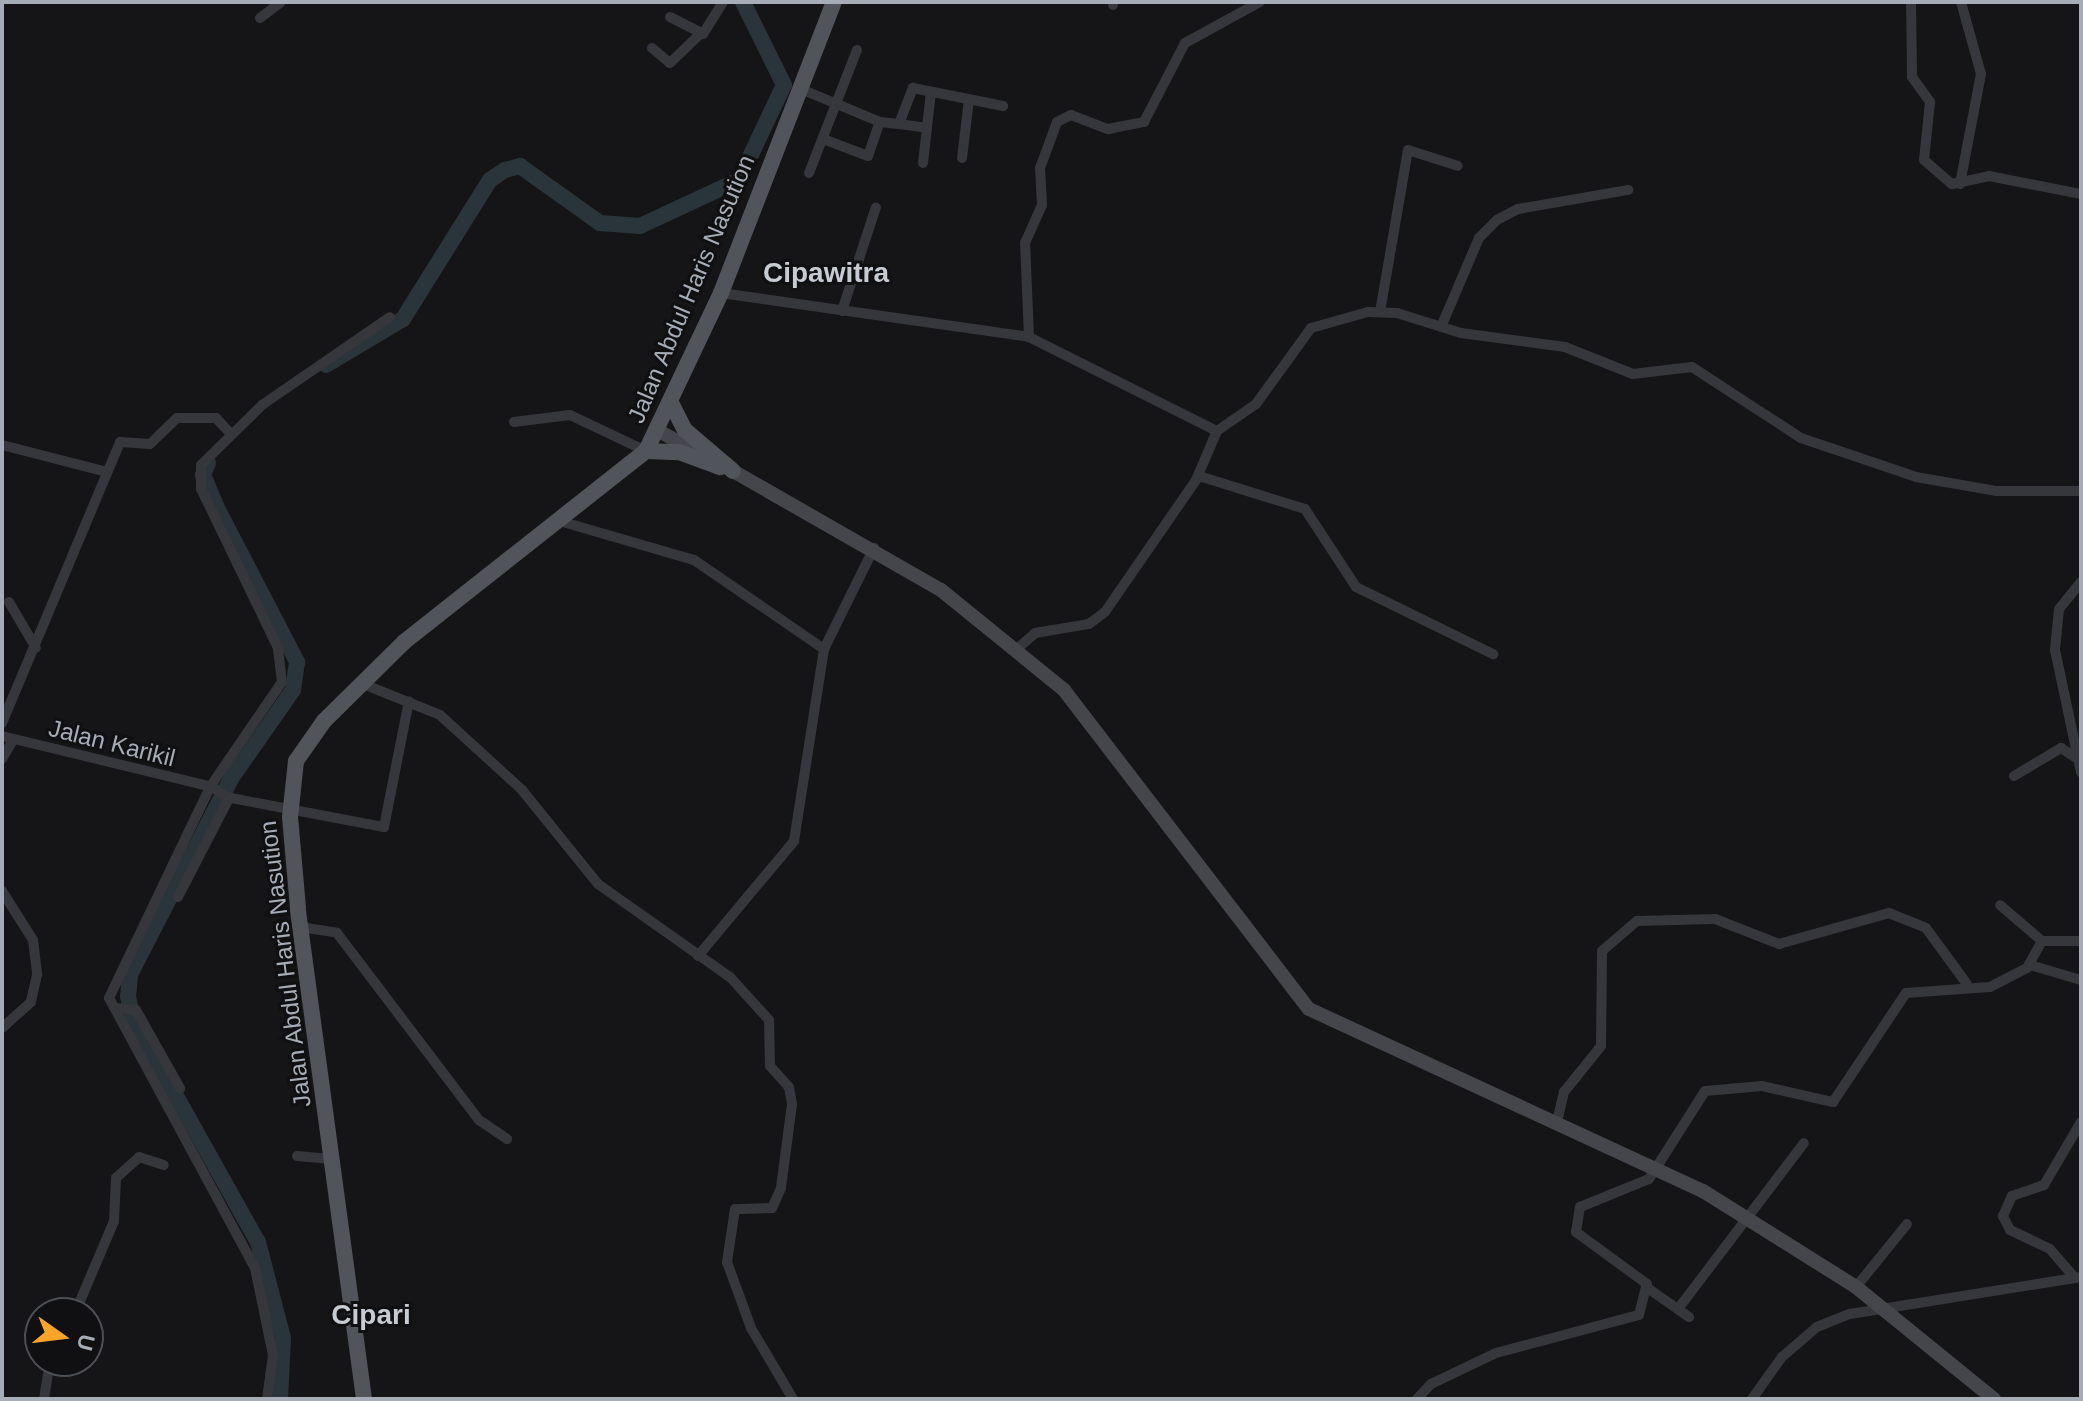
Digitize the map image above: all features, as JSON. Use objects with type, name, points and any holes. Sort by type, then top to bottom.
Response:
[{"type":"main road","name":"Jalan Abdul Haris Nasution","points":[[364,1399],[301,927],[291,807],[305,743],[363,684],[478,577],[646,451],[659,431],[721,293],[834,2]]},
{"type":"main road","points":[[671,403],[685,430],[733,471]]},
{"type":"main road","points":[[646,451],[679,452],[733,471]]},
{"type":"street","points":[[260,18],[281,2]]},
{"type":"street","points":[[652,48],[670,63],[700,34],[723,2]]},
{"type":"street","points":[[1029,337],[1025,243],[1042,205],[1040,168],[1057,122],[1071,115],[1108,129],[1144,122],[1185,43],[1260,2]]},
{"type":"street","points":[[1911,2],[1912,77],[1930,102],[1922,156],[1946,183],[1960,184],[1989,176],[2081,194]]},
{"type":"street","points":[[1960,184],[1981,74],[1961,2]]},
{"type":"street","points":[[670,17],[700,34]]},
{"type":"street","points":[[809,173],[857,50]]},
{"type":"street","points":[[801,89],[880,122],[927,128]]},
{"type":"street","points":[[899,124],[908,90],[1003,106]]},
{"type":"street","points":[[923,163],[931,92]]},
{"type":"street","points":[[962,158],[969,99]]},
{"type":"street","points":[[823,139],[868,156],[880,122]]},
{"type":"street","points":[[1380,312],[1408,150],[1458,166]]},
{"type":"street","points":[[1441,327],[1479,238],[1497,220],[1518,209],[1628,190]]},
{"type":"street","points":[[842,311],[876,207]]},
{"type":"street","points":[[721,293],[1029,337],[1217,431]]},
{"type":"street","points":[[1018,648],[1035,633],[1100,617],[1199,476],[1217,431],[1256,404],[1311,328],[1380,312],[1441,327],[1565,347],[1633,374],[1692,367],[1801,438],[1916,477],[1996,491],[2081,491]]},
{"type":"street","points":[[267,1399],[273,1355],[255,1268],[109,998],[211,787],[282,676],[278,648],[198,481],[201,465],[229,432],[390,317]]},
{"type":"street","points":[[514,422],[570,415],[646,451]]},
{"type":"street","points":[[2,723],[122,440],[150,444],[177,418],[216,418],[229,432]]},
{"type":"street","points":[[659,431],[874,548],[1018,648],[1090,715],[1293,996],[1328,1021],[1659,1169],[1746,1215],[1856,1287],[1994,1399]]},
{"type":"street","points":[[2,445],[107,472]]},
{"type":"street","points":[[1199,476],[1305,509],[1356,587],[1493,654]]},
{"type":"street","points":[[554,519],[694,560],[824,649]]},
{"type":"street","points":[[698,956],[794,841],[824,649],[874,548]]},
{"type":"street","points":[[2081,582],[2059,609],[2055,650],[2081,772]]},
{"type":"street","points":[[9,602],[36,648]]},
{"type":"street","points":[[363,684],[440,715],[522,790],[598,884],[730,977],[769,1020],[770,1066],[791,1092],[777,1200],[772,1208],[735,1209],[727,1252],[751,1328],[793,1399]]},
{"type":"street","points":[[211,787],[227,797],[386,826],[409,701]]},
{"type":"street","points":[[2,759],[5,737]]},
{"type":"street","name":"Jalan Karikil","points":[[5,737],[211,787]]},
{"type":"street","points":[[2014,776],[2061,748],[2076,759]]},
{"type":"street","points":[[178,897],[227,797]]},
{"type":"street","points":[[2,891],[33,940],[37,966],[31,1002],[2,1028]]},
{"type":"street","points":[[2000,905],[2042,941],[2081,941]]},
{"type":"street","points":[[1557,1122],[1564,1092],[1601,1046],[1602,951],[1637,921],[1715,919],[1779,944],[1889,913],[1926,928],[1967,984]]},
{"type":"street","points":[[301,927],[337,933],[479,1120],[507,1139]]},
{"type":"street","points":[[1689,1317],[1576,1232],[1574,1222],[1580,1207],[1643,1184],[1659,1169],[1705,1091],[1762,1086],[1833,1102],[1899,999],[1967,984],[1990,987],[2030,965],[2042,941]]},
{"type":"street","points":[[2030,965],[2081,980]]},
{"type":"street","points":[[116,1008],[132,1009],[180,1088]]},
{"type":"street","points":[[2078,1278],[2050,1249],[2010,1230],[2003,1216],[2012,1196],[2044,1185],[2081,1122]]},
{"type":"street","points":[[1678,1309],[1746,1215],[1804,1143]]},
{"type":"street","points":[[297,1156],[333,1159]]},
{"type":"street","points":[[82,1297],[114,1221],[116,1178],[139,1157],[164,1165]]},
{"type":"street","points":[[1856,1287],[1907,1224]]},
{"type":"street","points":[[1752,1399],[1782,1357],[1817,1327],[1880,1308],[2078,1278]]},
{"type":"street","points":[[1417,1399],[1431,1384],[1496,1353],[1631,1320],[1649,1289]]},
{"type":"street","points":[[44,1399],[47,1377]]},
{"type":"waterway","points":[[326,365],[403,319],[490,180],[505,170],[520,166],[600,223],[640,226],[739,180],[784,85],[743,2]]},
{"type":"waterway","points":[[208,463],[203,475],[217,508],[297,662],[293,690],[232,777],[130,975],[128,996],[132,1017],[258,1242],[283,1338],[280,1399]]},
{"type":"district","name":"Cipawitra","points":[[826,273]]},
{"type":"district","name":"Cipari","points":[[371,1315]]}]
